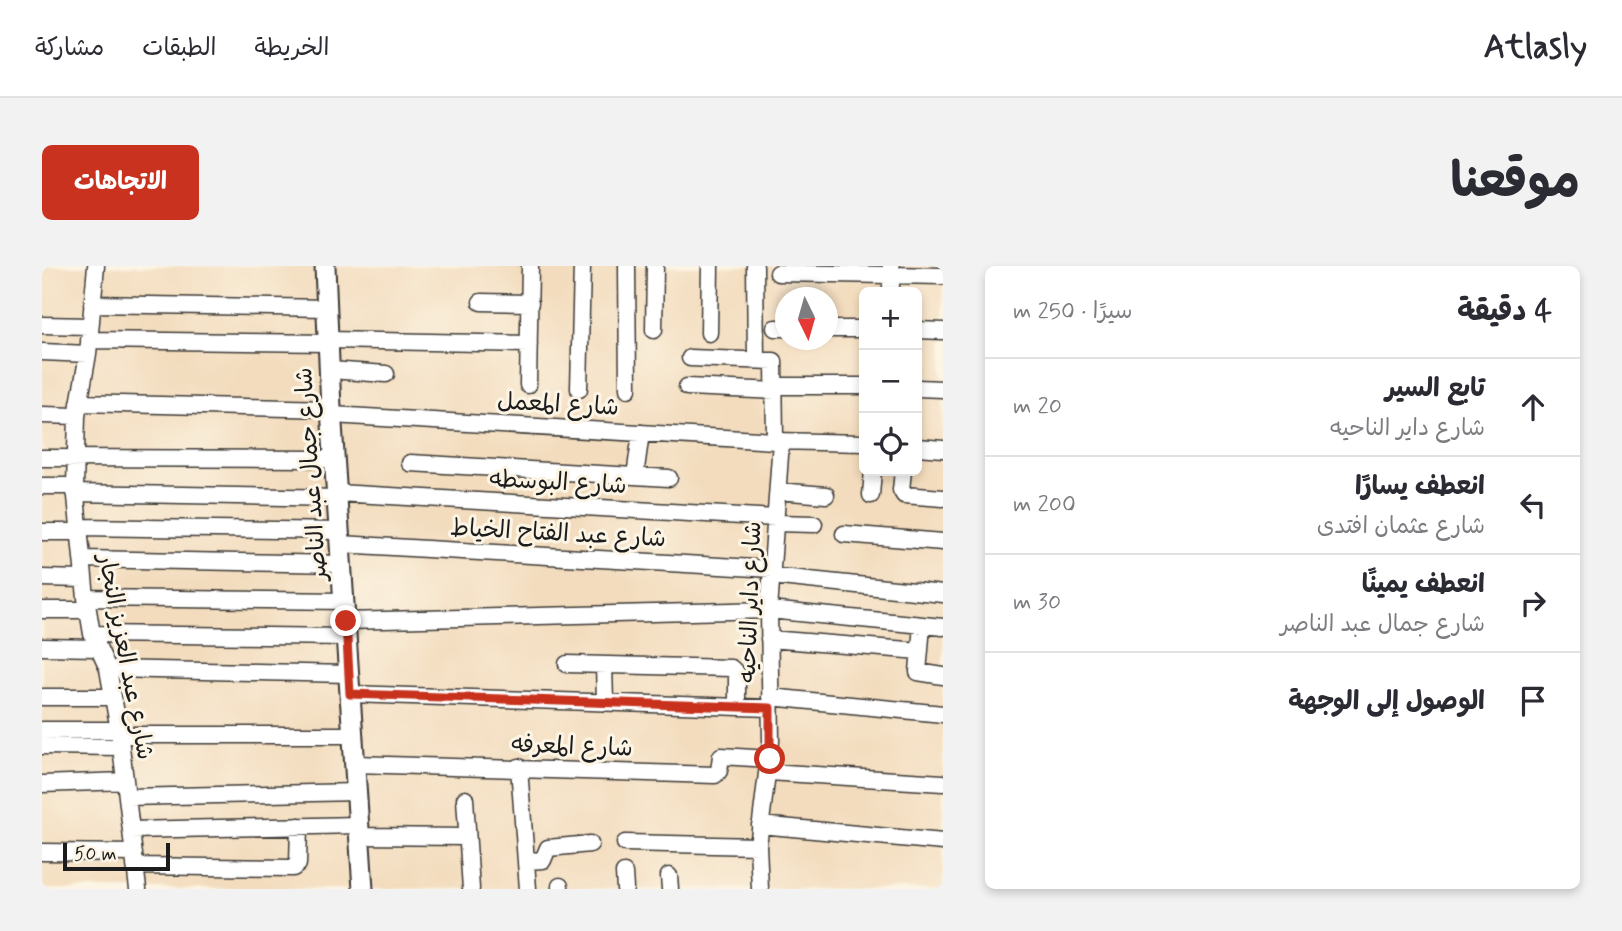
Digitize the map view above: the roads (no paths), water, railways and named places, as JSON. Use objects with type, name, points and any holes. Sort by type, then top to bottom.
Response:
[{"type":"street","name":"شارع عبد العزيز النجار","points":[[96,266],[89,340],[78,409],[75,490],[87,604],[95,641],[108,669],[120,737],[138,889]]},
{"type":"street","name":"شارع جمال عبد الناصر","points":[[329,266],[327,308],[331,412],[363,889]]},
{"type":"street","points":[[528,385],[530,266]]},
{"type":"street","points":[[579,389],[582,266]]},
{"type":"street","points":[[628,266],[628,388]]},
{"type":"street","points":[[653,330],[655,266]]},
{"type":"street","points":[[709,333],[710,266]]},
{"type":"street","points":[[755,266],[756,360]]},
{"type":"street","points":[[778,272],[891,270],[943,276]]},
{"type":"street","points":[[481,302],[530,303]]},
{"type":"street","points":[[92,304],[327,308]]},
{"type":"street","points":[[42,325],[89,340]]},
{"type":"street","points":[[838,328],[859,329]]},
{"type":"street","points":[[922,330],[943,331]]},
{"type":"street","points":[[42,352],[89,340],[529,344]]},
{"type":"street","points":[[690,358],[775,361],[775,389]]},
{"type":"street","points":[[330,370],[386,374]]},
{"type":"street","points":[[687,387],[775,389],[859,386]]},
{"type":"street","points":[[922,388],[943,389]]},
{"type":"street","name":"شارع داير الناحيه","points":[[760,889],[758,846],[770,765],[769,610],[778,491],[775,389]]},
{"type":"street","name":"شارع المعمل","points":[[42,415],[78,409],[331,412],[641,433],[859,443]]},
{"type":"street","points":[[635,476],[641,433]]},
{"type":"street","points":[[922,447],[943,449]]},
{"type":"street","points":[[42,458],[335,459]]},
{"type":"street","points":[[410,463],[669,478]]},
{"type":"street","points":[[871,495],[873,476]]},
{"type":"street","points":[[902,476],[901,490],[904,495],[943,498]]},
{"type":"street","name":"شارع البوسطه","points":[[42,486],[75,490],[337,495],[814,524]]},
{"type":"street","points":[[778,491],[826,495]]},
{"type":"street","name":"شارع عبد الفتاح الخياط","points":[[42,532],[79,530],[340,537],[772,573],[943,594]]},
{"type":"street","points":[[844,534],[943,542]]},
{"type":"street","points":[[82,559],[342,564]]},
{"type":"street","points":[[42,578],[84,579]]},
{"type":"street","points":[[42,610],[87,604],[344,601]]},
{"type":"street","points":[[42,647],[95,641],[769,610],[943,627]]},
{"type":"street","points":[[922,625],[918,672],[943,676]]},
{"type":"street","points":[[769,639],[920,651]]},
{"type":"street","points":[[567,664],[731,668],[737,674],[737,707]]},
{"type":"street","points":[[604,665],[605,702]]},
{"type":"street","points":[[108,669],[349,674]]},
{"type":"street","points":[[350,694],[737,707],[770,703],[943,714]]},
{"type":"street","points":[[42,696],[113,698]]},
{"type":"street","points":[[42,730],[120,737],[353,735]]},
{"type":"street","points":[[42,746],[120,737]]},
{"type":"street","name":"شارع المعرفه","points":[[355,764],[715,775],[719,771],[721,756],[770,765]]},
{"type":"street","points":[[770,765],[943,783]]},
{"type":"street","points":[[519,767],[528,889]]},
{"type":"street","points":[[42,784],[126,789],[357,792]]},
{"type":"street","points":[[465,799],[471,889]]},
{"type":"street","points":[[760,825],[943,842]]},
{"type":"street","points":[[42,852],[295,867],[299,826]]},
{"type":"street","points":[[131,830],[299,826],[466,836]]},
{"type":"street","points":[[625,843],[758,846]]},
{"type":"street","points":[[526,861],[543,859],[548,848],[590,844]]}]
